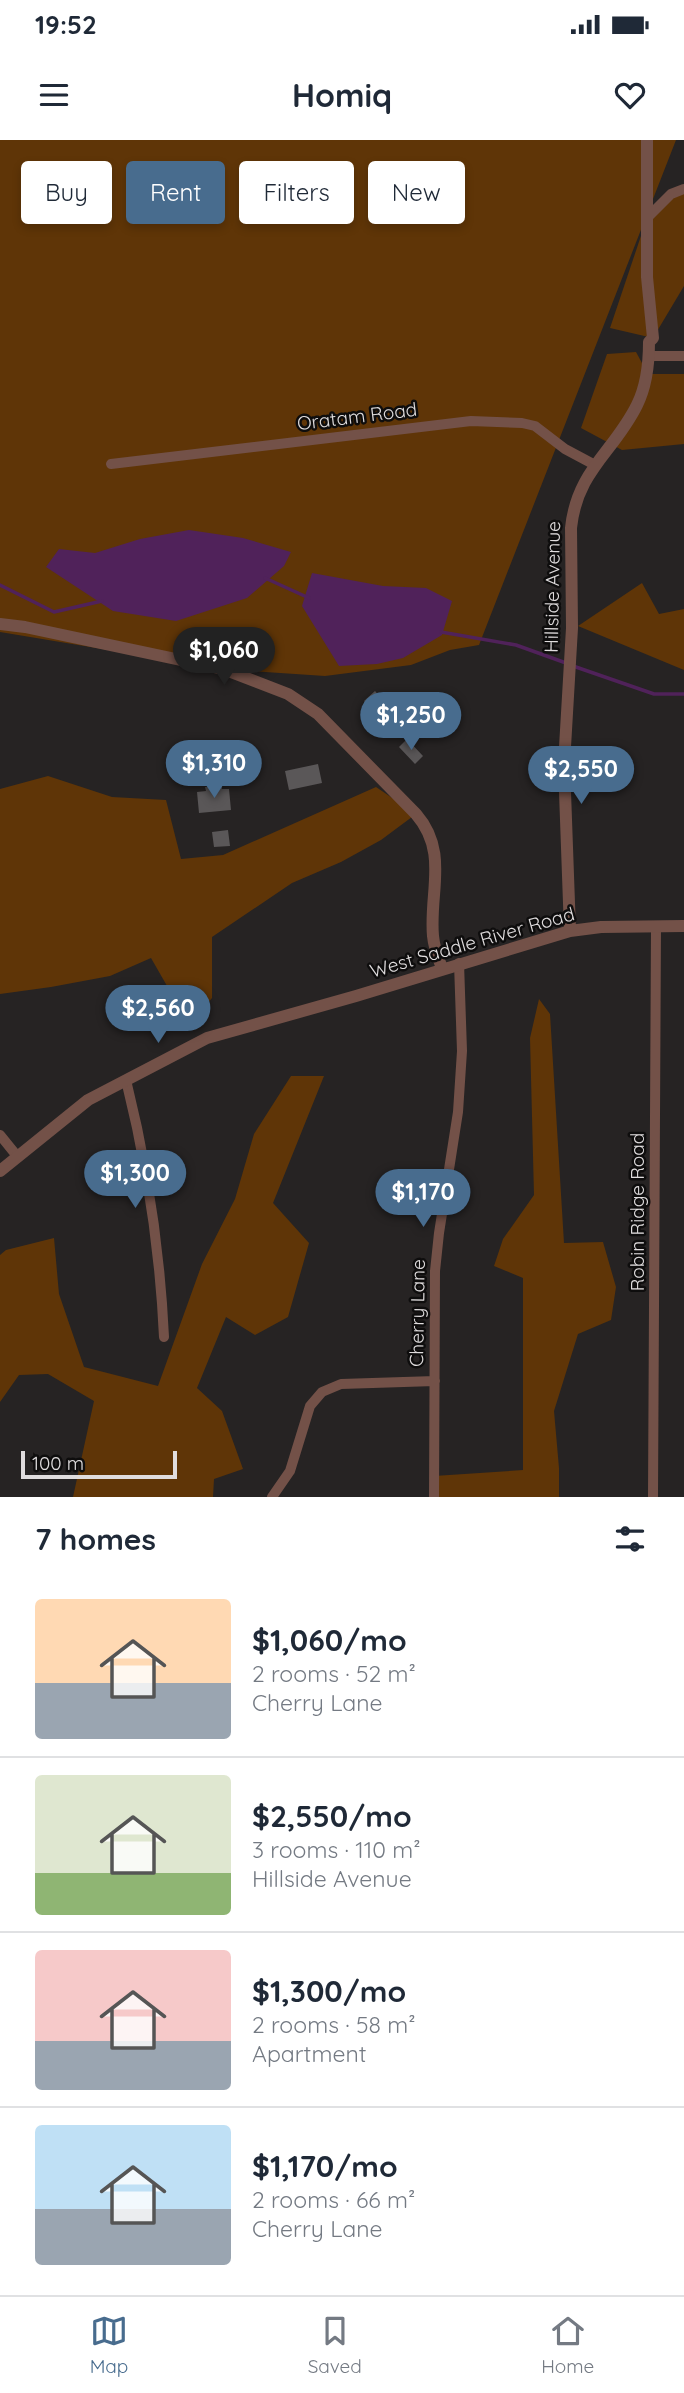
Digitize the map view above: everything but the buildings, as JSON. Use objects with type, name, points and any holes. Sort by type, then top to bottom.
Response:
[{"type":"street","name":"Hillside Avenue","points":[[570,930],[564,764],[571,657],[573,512],[583,483],[630,418],[644,387],[649,342],[653,338],[648,277],[647,140]]},
{"type":"street","points":[[647,218],[671,194],[684,189]]},
{"type":"street","points":[[649,356],[684,356]]},
{"type":"street","name":"Oratam Road","points":[[111,464],[471,421],[535,426],[565,449],[595,465]]},
{"type":"street","points":[[0,624],[223,669],[288,694],[318,714],[416,814],[430,832],[435,848],[433,938],[442,968]]},
{"type":"street","name":"Robin Ridge Road","points":[[653,1497],[656,926]]},
{"type":"street","name":"West Saddle River Road","points":[[0,1171],[89,1100],[207,1038],[356,996],[570,930],[684,926]]},
{"type":"street","name":"Cherry Lane","points":[[434,1497],[436,1258],[458,1112],[462,1051],[459,963]]},
{"type":"street","points":[[126,1080],[138,1126],[156,1234],[164,1337]]},
{"type":"street","points":[[0,1135],[17,1156]]},
{"type":"street","points":[[272,1497],[290,1471],[310,1406],[322,1392],[341,1384],[435,1381]]},
{"type":"shaded area","points":[[0,140],[676,140],[479,645],[450,650],[411,665],[325,676],[223,669],[0,632]]},
{"type":"shaded area","points":[[684,189],[684,286],[653,338],[610,328],[647,218]]},
{"type":"shaded area","points":[[636,352],[648,374],[684,374],[684,444],[622,450],[581,428],[607,354]]},
{"type":"shaded area","points":[[189,530],[243,538],[291,552],[284,566],[247,598],[176,621],[113,611],[46,567],[59,549],[95,553],[140,539]]},
{"type":"shaded area","points":[[312,573],[383,586],[426,588],[452,601],[442,635],[403,658],[377,664],[339,666],[302,606]]},
{"type":"shaded area","points":[[642,583],[659,614],[684,609],[684,670],[578,626]]},
{"type":"shaded area","points":[[48,776],[112,797],[166,800],[181,859],[223,855],[376,787],[416,814],[381,840],[341,862],[292,883],[212,937],[212,998],[190,1026],[151,958],[110,976],[0,994],[0,789]]},
{"type":"shaded area","points":[[539,999],[550,1014],[564,1243],[603,1242],[616,1287],[611,1320],[578,1334],[554,1411],[559,1497],[434,1497],[434,1476],[523,1470],[523,1278],[494,1266],[503,1239],[534,1195],[530,1038]]},
{"type":"shaded area","points":[[291,1076],[324,1076],[273,1203],[309,1243],[288,1317],[255,1335],[226,1317],[197,1388],[222,1411],[243,1469],[214,1479],[213,1497],[73,1497],[94,1401],[48,1374],[19,1375],[0,1402],[0,1255],[6,1250],[54,1238],[59,1294],[84,1367],[158,1386],[202,1264],[235,1199],[254,1134]]},
{"type":"waterway","points":[[265,578],[309,598]]},
{"type":"waterway","points":[[0,585],[54,612],[102,601]]},
{"type":"waterway","points":[[441,632],[516,645],[566,663]]},
{"type":"waterway","points":[[573,666],[654,694],[684,694]]}]
